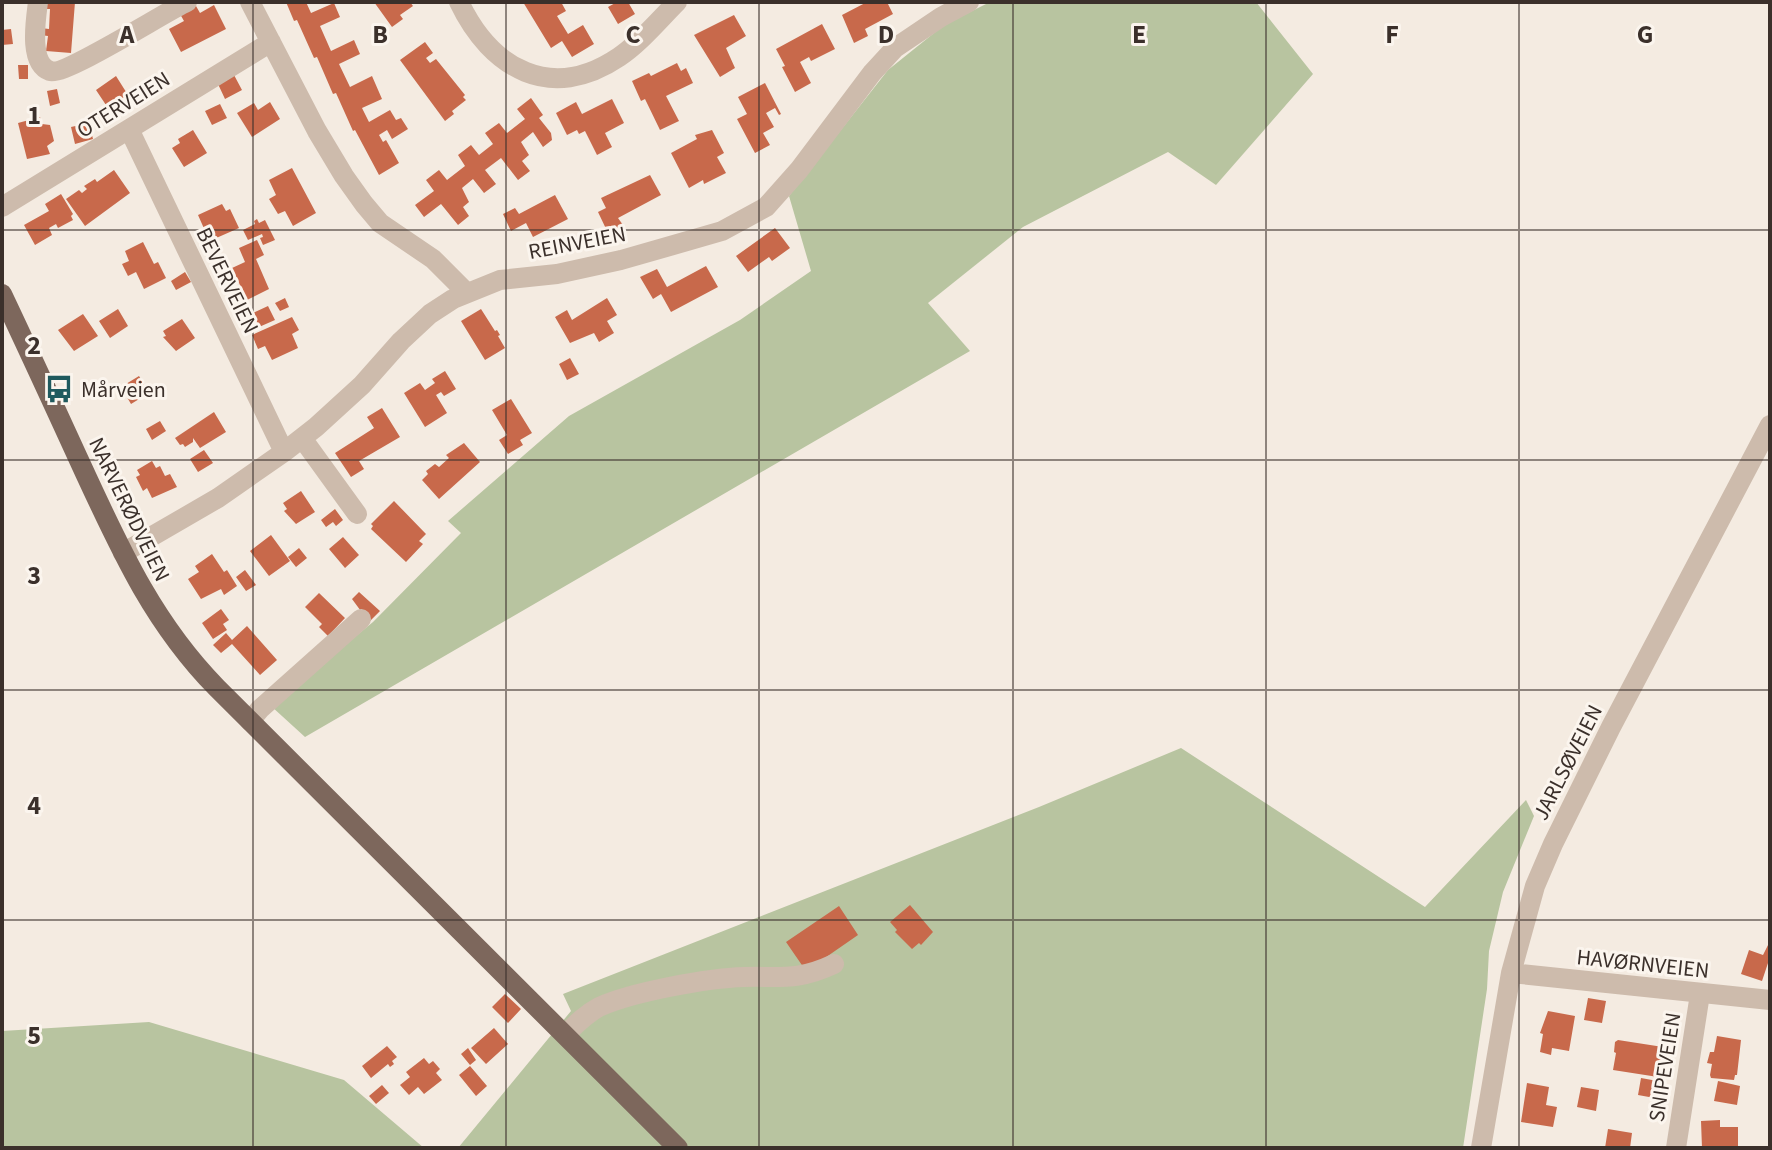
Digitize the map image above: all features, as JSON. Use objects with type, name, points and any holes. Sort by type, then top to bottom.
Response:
[{"type":"main road","name":"NARVERØDVEIEN","points":[[2,294],[123,553],[165,629],[196,667],[678,1148]]},
{"type":"street","points":[[38,2],[35,45],[46,69],[57,71],[90,56],[179,3]]},
{"type":"street","points":[[123,553],[218,498],[284,452],[362,385],[430,314],[467,293],[433,259],[380,223],[364,204],[317,131],[250,2]]},
{"type":"street","points":[[459,2],[471,28],[510,66],[525,73],[558,80],[602,68],[622,56],[677,2]]},
{"type":"street","name":"REINVEIEN","points":[[467,293],[500,280],[557,274],[621,260],[722,231],[741,222],[766,207],[783,190],[872,73],[895,48],[969,2]]},
{"type":"street","name":"OTERVEIEN","points":[[2,207],[271,42]]},
{"type":"street","name":"BEVERVEIEN","points":[[129,129],[284,452]]},
{"type":"street","name":"JARLSØVEIEN","points":[[1481,1148],[1511,973],[1535,886],[1611,727],[1770,425]]},
{"type":"street","points":[[302,438],[357,514]]},
{"type":"street","points":[[250,721],[361,619]]},
{"type":"street","points":[[566,1034],[582,1018],[600,1007],[621,1000],[715,979],[788,979],[813,974],[834,964]]},
{"type":"street","name":"HAVØRNVEIEN","points":[[1511,973],[1770,1000]]},
{"type":"street","name":"SNIPEVEIEN","points":[[1676,1148],[1700,994]]},
{"type":"green space","points":[[990,2],[1256,2],[1313,74],[1216,185],[1168,152],[1023,227],[928,303],[970,351],[305,737],[271,706],[373,622],[461,533],[448,521],[569,416],[740,320],[811,271],[789,196],[888,70],[944,25]]},
{"type":"green space","points":[[1181,748],[1425,907],[1526,800],[1534,816],[1503,892],[1489,951],[1487,989],[1463,1148],[458,1148],[571,1011],[563,994]]},
{"type":"green space","points":[[149,1022],[344,1080],[424,1148],[2,1148],[2,1031]]},
{"type":"building","points":[[43,2],[75,2],[71,53],[46,51],[48,36],[40,35],[41,28],[49,29],[50,9],[42,9]]},
{"type":"building","points":[[286,2],[306,2],[311,13],[334,3],[340,17],[320,26],[331,51],[354,40],[360,54],[339,64],[350,87],[372,76],[382,99],[362,108],[369,122],[390,110],[396,120],[401,118],[408,129],[392,139],[387,130],[379,135],[383,142],[386,140],[399,163],[379,175]]},
{"type":"building","points":[[374,2],[410,2],[413,6],[400,15],[403,19],[392,27]]},
{"type":"building","points":[[523,2],[561,2],[566,11],[557,16],[568,34],[583,25],[594,44],[572,57],[562,41],[551,48]]},
{"type":"building","points":[[617,2],[628,2],[635,14],[618,24],[608,7]]},
{"type":"building","points":[[867,2],[887,2],[893,14],[865,29],[868,36],[854,43],[842,15]]},
{"type":"building","points":[[214,5],[226,29],[181,52],[169,29],[184,21],[180,14],[196,6],[200,13]]},
{"type":"building","points":[[734,15],[746,36],[726,48],[735,68],[720,77],[694,35]]},
{"type":"building","points":[[822,24],[835,49],[811,61],[809,57],[800,62],[811,83],[795,92],[776,49]]},
{"type":"building","points":[[11,29],[13,44],[2,45],[2,30]]},
{"type":"building","points":[[425,42],[433,53],[426,58],[430,63],[436,59],[465,95],[466,100],[445,121],[400,60]]},
{"type":"building","points":[[677,63],[681,71],[686,68],[693,83],[666,96],[679,121],[660,130],[632,81],[649,73],[651,76]]},
{"type":"building","points":[[18,65],[28,65],[28,79],[19,79]]},
{"type":"building","points":[[234,75],[242,90],[225,99],[218,84]]},
{"type":"building","points":[[116,76],[128,95],[122,99],[124,102],[110,111],[96,90]]},
{"type":"building","points":[[765,83],[781,114],[775,108],[766,113],[774,127],[763,133],[770,145],[755,153],[737,119],[747,114],[738,97]]},
{"type":"building","points":[[57,89],[60,103],[50,106],[47,91]]},
{"type":"building","points":[[531,98],[543,115],[539,118],[551,133],[552,140],[543,147],[533,132],[521,142],[529,155],[522,161],[530,171],[518,180],[501,158],[485,170],[496,184],[484,193],[473,179],[462,188],[469,202],[463,207],[469,216],[458,225],[441,204],[424,217],[415,205],[434,191],[426,180],[439,170],[447,180],[465,166],[458,155],[471,145],[479,155],[493,144],[485,133],[499,123],[507,133],[525,119],[517,109]]},
{"type":"building","points":[[612,99],[624,123],[605,133],[612,147],[597,155],[585,131],[579,134],[577,130],[567,135],[556,113],[576,102],[582,114]]},
{"type":"building","points":[[270,102],[280,119],[252,137],[237,113],[254,103],[258,110]]},
{"type":"building","points":[[220,104],[227,118],[212,125],[205,111]]},
{"type":"building","points":[[40,117],[42,124],[50,125],[54,141],[47,146],[50,154],[27,159],[18,123]]},
{"type":"building","points":[[89,123],[93,139],[75,144],[71,127]]},
{"type":"building","points":[[193,130],[207,153],[184,167],[172,148],[180,143],[178,139]]},
{"type":"building","points":[[712,130],[724,153],[717,157],[726,173],[689,188],[671,153],[697,139],[695,135]]},
{"type":"building","points":[[292,168],[316,213],[293,226],[285,211],[278,214],[269,199],[276,195],[269,180]]},
{"type":"building","points":[[114,170],[130,193],[85,226],[66,199],[79,190],[82,193],[87,189],[84,186],[95,179],[97,182]]},
{"type":"building","points":[[650,175],[661,195],[618,218],[623,225],[608,233],[598,212],[606,208],[601,198]]},
{"type":"building","points":[[61,194],[73,214],[73,220],[58,228],[56,224],[49,228],[52,235],[35,245],[24,225],[49,211],[45,204]]},
{"type":"building","points":[[555,195],[568,219],[533,237],[526,223],[511,231],[503,214],[515,208],[519,214]]},
{"type":"building","points":[[222,204],[226,211],[230,209],[239,228],[214,239],[211,231],[206,233],[198,215]]},
{"type":"building","points":[[257,219],[259,223],[265,220],[275,240],[263,245],[262,234],[248,240],[243,230],[255,224]]},
{"type":"building","points":[[775,228],[790,248],[772,261],[769,257],[748,272],[736,256]]},
{"type":"building","points":[[257,240],[264,255],[256,259],[269,289],[247,300],[232,268],[245,262],[239,248]]},
{"type":"building","points":[[143,242],[154,264],[158,262],[166,278],[144,289],[136,272],[128,276],[122,264],[129,261],[125,251]]},
{"type":"building","points":[[706,266],[718,287],[671,312],[661,294],[653,299],[640,277],[657,269],[667,287]]},
{"type":"building","points":[[185,272],[191,282],[176,290],[171,281]]},
{"type":"building","points":[[285,298],[289,307],[280,311],[275,303]]},
{"type":"building","points":[[607,298],[617,315],[607,321],[614,333],[599,342],[594,333],[570,343],[555,317],[567,310],[572,320]]},
{"type":"building","points":[[268,306],[275,320],[259,327],[253,313]]},
{"type":"building","points":[[118,309],[128,326],[110,338],[99,321]]},
{"type":"building","points":[[481,309],[497,330],[505,348],[485,360],[461,321]]},
{"type":"building","points":[[83,314],[98,336],[74,351],[58,330]]},
{"type":"building","points":[[292,317],[299,330],[292,334],[298,348],[272,360],[265,346],[258,349],[252,335]]},
{"type":"building","points":[[182,319],[195,338],[176,351],[163,337],[166,336],[163,331]]},
{"type":"building","points":[[570,358],[579,374],[567,380],[559,364]]},
{"type":"building","points":[[445,371],[456,389],[444,396],[441,392],[436,395],[447,413],[425,427],[404,393],[420,383],[425,390],[435,383],[432,379]]},
{"type":"building","points":[[139,376],[149,393],[131,404],[121,387]]},
{"type":"building","points":[[511,399],[532,433],[520,440],[523,445],[508,454],[499,440],[507,435],[492,410]]},
{"type":"building","points":[[382,408],[400,437],[359,461],[364,469],[351,477],[335,453],[374,428],[367,417]]},
{"type":"building","points":[[214,412],[226,432],[200,448],[193,438],[193,442],[185,447],[180,445],[175,438]]},
{"type":"building","points":[[160,421],[166,431],[152,440],[146,429]]},
{"type":"building","points":[[464,443],[480,462],[439,499],[422,480],[428,474],[426,471],[435,464],[439,467],[449,458],[446,455]]},
{"type":"building","points":[[204,450],[213,463],[198,472],[190,459]]},
{"type":"building","points":[[152,461],[156,468],[160,466],[165,476],[170,474],[177,487],[152,498],[147,488],[143,491],[136,477],[140,475],[137,470]]},
{"type":"building","points":[[301,491],[315,512],[296,524],[284,511],[287,509],[283,503]]},
{"type":"building","points":[[394,501],[426,534],[419,541],[423,544],[406,562],[371,529],[371,524]]},
{"type":"building","points":[[335,509],[343,520],[336,526],[333,522],[326,527],[321,520]]},
{"type":"building","points":[[271,535],[290,561],[269,576],[250,551]]},
{"type":"building","points":[[343,537],[359,555],[345,568],[329,549]]},
{"type":"building","points":[[299,548],[307,558],[296,567],[288,557]]},
{"type":"building","points":[[212,554],[237,586],[224,595],[221,589],[201,599],[188,579],[199,572],[195,566]]},
{"type":"building","points":[[245,570],[256,585],[246,591],[236,577]]},
{"type":"building","points":[[359,592],[380,611],[369,622],[352,599]]},
{"type":"building","points":[[319,593],[345,618],[328,636],[319,627],[322,624],[305,607]]},
{"type":"building","points":[[221,609],[229,620],[223,624],[227,630],[213,639],[202,623]]},
{"type":"building","points":[[247,626],[277,660],[260,675],[232,644],[221,653],[213,645],[226,633],[232,640]]},
{"type":"building","points":[[910,905],[933,932],[921,945],[919,943],[912,949],[895,932],[897,930],[890,922]]},
{"type":"building","points":[[839,906],[858,935],[806,971],[786,942]]},
{"type":"building","points":[[1770,941],[1770,957],[1762,981],[1741,974],[1749,950],[1763,955]]},
{"type":"building","points":[[505,994],[521,1009],[508,1023],[492,1007]]},
{"type":"building","points":[[1588,998],[1606,1001],[1602,1023],[1584,1020]]},
{"type":"building","points":[[1548,1011],[1575,1016],[1569,1051],[1552,1048],[1551,1055],[1540,1052],[1543,1034],[1540,1033]]},
{"type":"building","points":[[494,1028],[508,1044],[486,1064],[471,1048]]},
{"type":"building","points":[[1717,1036],[1741,1040],[1734,1080],[1711,1078],[1712,1064],[1707,1063],[1710,1052],[1714,1052]]},
{"type":"building","points":[[1615,1042],[1663,1047],[1658,1077],[1613,1070]]},
{"type":"building","points":[[387,1046],[397,1057],[392,1061],[394,1064],[390,1067],[388,1064],[371,1078],[362,1066]]},
{"type":"building","points":[[468,1048],[476,1060],[470,1065],[461,1054]]},
{"type":"building","points":[[424,1058],[429,1064],[433,1061],[440,1069],[436,1073],[442,1080],[424,1094],[418,1087],[409,1095],[400,1085],[410,1077],[406,1072]]},
{"type":"building","points":[[470,1066],[487,1086],[476,1096],[459,1075]]},
{"type":"building","points":[[1641,1078],[1663,1082],[1660,1099],[1638,1095]]},
{"type":"building","points":[[1718,1081],[1740,1086],[1737,1105],[1714,1101]]},
{"type":"building","points":[[1527,1083],[1549,1087],[1546,1105],[1557,1107],[1553,1127],[1521,1122]]},
{"type":"building","points":[[382,1085],[389,1093],[376,1104],[369,1096]]},
{"type":"building","points":[[1581,1087],[1599,1090],[1596,1111],[1577,1107]]},
{"type":"building","points":[[1720,1120],[1720,1127],[1738,1127],[1738,1148],[1702,1148],[1701,1121]]},
{"type":"building","points":[[1608,1129],[1632,1133],[1630,1148],[1605,1148]]},
{"type":"place","name":"Mårveien","points":[[59,389]]}]
